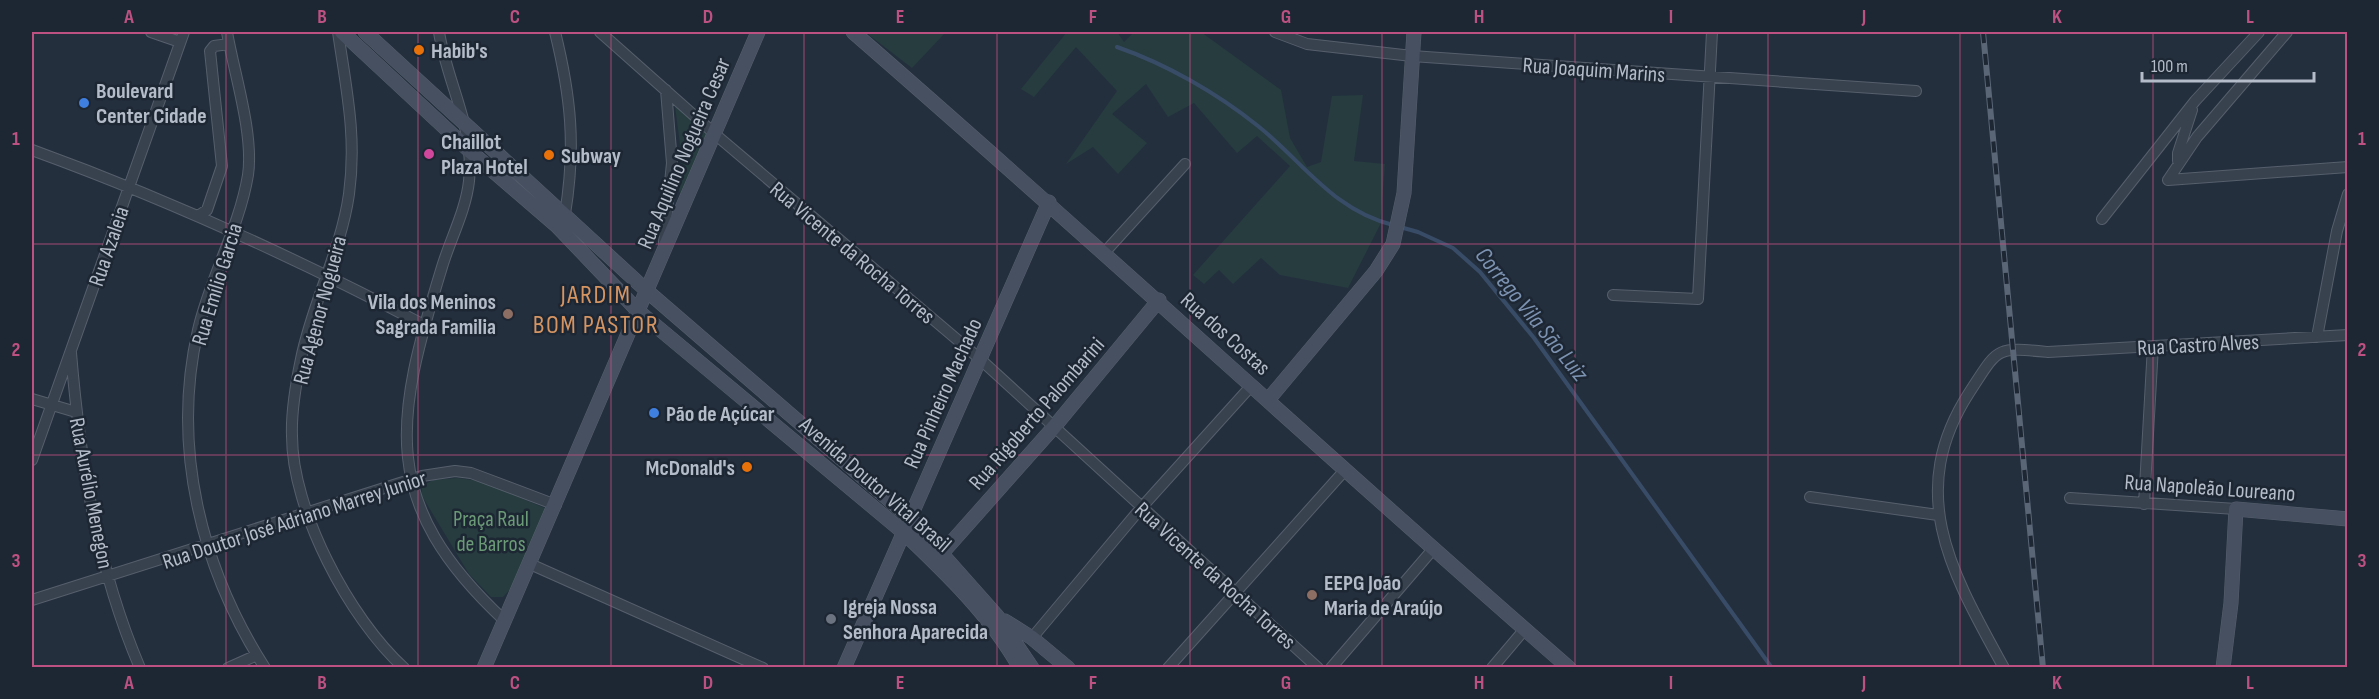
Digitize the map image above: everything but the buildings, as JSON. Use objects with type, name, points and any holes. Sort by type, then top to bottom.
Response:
[{"type":"street","points":[[151,32],[182,37]]},
{"type":"street","name":"Rua Emílio Garcia","points":[[227,32],[249,153],[248,174],[233,232],[198,329],[190,383],[189,431],[192,484],[217,578],[265,668]]},
{"type":"street","name":"Avenida Doutor Vital Brasil","points":[[340,32],[471,152],[557,226],[638,311],[903,532],[941,568],[987,619],[1020,668]]},
{"type":"street","name":"Rua Agenor Nogueira","points":[[340,32],[354,154],[349,197],[328,275],[310,324],[296,388],[292,436],[305,512],[335,573],[363,621],[404,668]]},
{"type":"street","name":"Avenida Doutor Vital Brasil","points":[[365,32],[647,291],[910,518],[943,552],[997,616],[1032,668]]},
{"type":"street","points":[[439,32],[467,127],[471,152],[469,183],[424,325],[408,392],[405,432],[409,479],[441,547],[459,573],[505,621]]},
{"type":"street","points":[[555,32],[567,88],[573,148],[565,214],[557,226]]},
{"type":"street","name":"Rua Vicente da Rocha Torres","points":[[600,32],[716,135],[980,359],[1318,668]]},
{"type":"street","name":"Rua Aquilino Nogueira Cesar","points":[[484,668],[662,254],[716,135],[758,32]]},
{"type":"street","name":"Rua dos Costas","points":[[853,32],[1049,202],[1345,470],[1569,668]]},
{"type":"street","name":"Rua Joaquim Marins","points":[[1275,32],[1307,45],[1412,56],[1916,91]]},
{"type":"street","points":[[1268,400],[1376,271],[1393,243],[1404,193],[1414,32]]},
{"type":"street","points":[[1613,295],[1698,299],[1712,32]]},
{"type":"street","points":[[2102,219],[2195,101],[2259,32]]},
{"type":"street","points":[[2287,32],[2210,121],[2168,180],[2348,167]]},
{"type":"street","name":"Rua Azaleia","points":[[32,460],[182,37]]},
{"type":"street","points":[[198,216],[207,210],[222,166],[210,51],[214,46],[229,44]]},
{"type":"street","points":[[662,254],[672,180],[666,90]]},
{"type":"street","points":[[2178,164],[2178,153],[2195,101]]},
{"type":"street","points":[[32,150],[129,185],[328,275],[424,325]]},
{"type":"street","points":[[1105,252],[1185,164]]},
{"type":"street","points":[[2317,338],[2337,231],[2348,194]]},
{"type":"street","name":"Rua Pinheiro Machado","points":[[844,668],[1049,202]]},
{"type":"street","name":"Rua Rigoberto Palombarini","points":[[943,552],[1054,427],[1159,300]]},
{"type":"street","name":"Rua Castro Alves","points":[[1938,515],[1937,476],[1944,445],[1961,405],[1988,365],[2004,349],[2048,352],[2348,335]]},
{"type":"street","points":[[2144,504],[2153,346]]},
{"type":"street","name":"Rua Aurélio Menegon","points":[[71,350],[76,412],[94,525],[108,578],[140,668]]},
{"type":"street","points":[[1032,638],[1141,508],[1252,385]]},
{"type":"street","points":[[32,399],[76,412]]},
{"type":"street","points":[[1168,668],[1345,470]]},
{"type":"street","name":"Rua Doutor José Adriano Marrey Junior","points":[[32,600],[108,578],[409,479],[455,471],[471,473],[556,504]]},
{"type":"street","points":[[1810,497],[1938,515],[1945,545],[1978,621],[2004,668]]},
{"type":"street","name":"Rua Napoleão Loureano","points":[[2070,498],[2348,519]]},
{"type":"street","points":[[2223,668],[2231,603],[2236,509]]},
{"type":"street","points":[[1331,668],[1434,548]]},
{"type":"street","points":[[530,564],[763,668]]},
{"type":"street","points":[[997,616],[1032,638],[1068,668]]},
{"type":"street","points":[[1492,668],[1525,629]]},
{"type":"street","points":[[228,668],[257,655]]},
{"type":"green space","points":[[869,32],[946,32],[912,68],[869,35]]},
{"type":"green space","points":[[1067,32],[1117,32],[1124,42],[1134,32],[1201,32],[1281,90],[1290,138],[1307,167],[1321,162],[1332,96],[1363,95],[1354,161],[1385,164],[1380,225],[1348,288],[1280,275],[1261,258],[1233,284],[1219,270],[1204,284],[1193,275],[1290,166],[1257,136],[1237,153],[1194,103],[1168,117],[1146,84],[1112,114],[1147,143],[1118,174],[1093,147],[1066,164],[1117,91],[1076,47],[1034,97],[1021,89]]},
{"type":"green space","points":[[675,106],[708,136],[684,196],[679,192],[681,152]]},
{"type":"green space","name":"Praça Raul de Barros","points":[[457,478],[480,481],[547,509],[515,584],[503,597],[491,597],[469,574],[422,496],[422,486],[433,480]]},
{"type":"waterway","name":"Corrego Vila São Luiz","points":[[1117,47],[1154,62],[1208,91],[1258,126],[1336,197],[1353,209],[1393,225]]},
{"type":"waterway","name":"Corrego Vila São Luiz","points":[[1400,227],[1418,232],[1453,248],[1480,272],[1534,338],[1772,668]]},
{"type":"railway","points":[[1983,32],[2043,668]]},
{"type":"place","name":"Habib's","points":[[419,50]]},
{"type":"place","name":"Boulevard Center Cidade","points":[[84,103]]},
{"type":"place","name":"Chaillot Plaza Hotel","points":[[429,154]]},
{"type":"place","name":"Subway","points":[[549,155]]},
{"type":"place","name":"Vila dos Meninos Sagrada Familia","points":[[508,314]]},
{"type":"place","name":"Pão de Açúcar","points":[[654,413]]},
{"type":"place","name":"McDonald's","points":[[747,467]]},
{"type":"place","name":"EEPG João Maria de Araújo","points":[[1312,595]]},
{"type":"place","name":"Igreja Nossa Senhora Aparecida","points":[[831,619]]},
{"type":"district","name":"JARDIM BOM PASTOR","points":[[596,309]]}]
